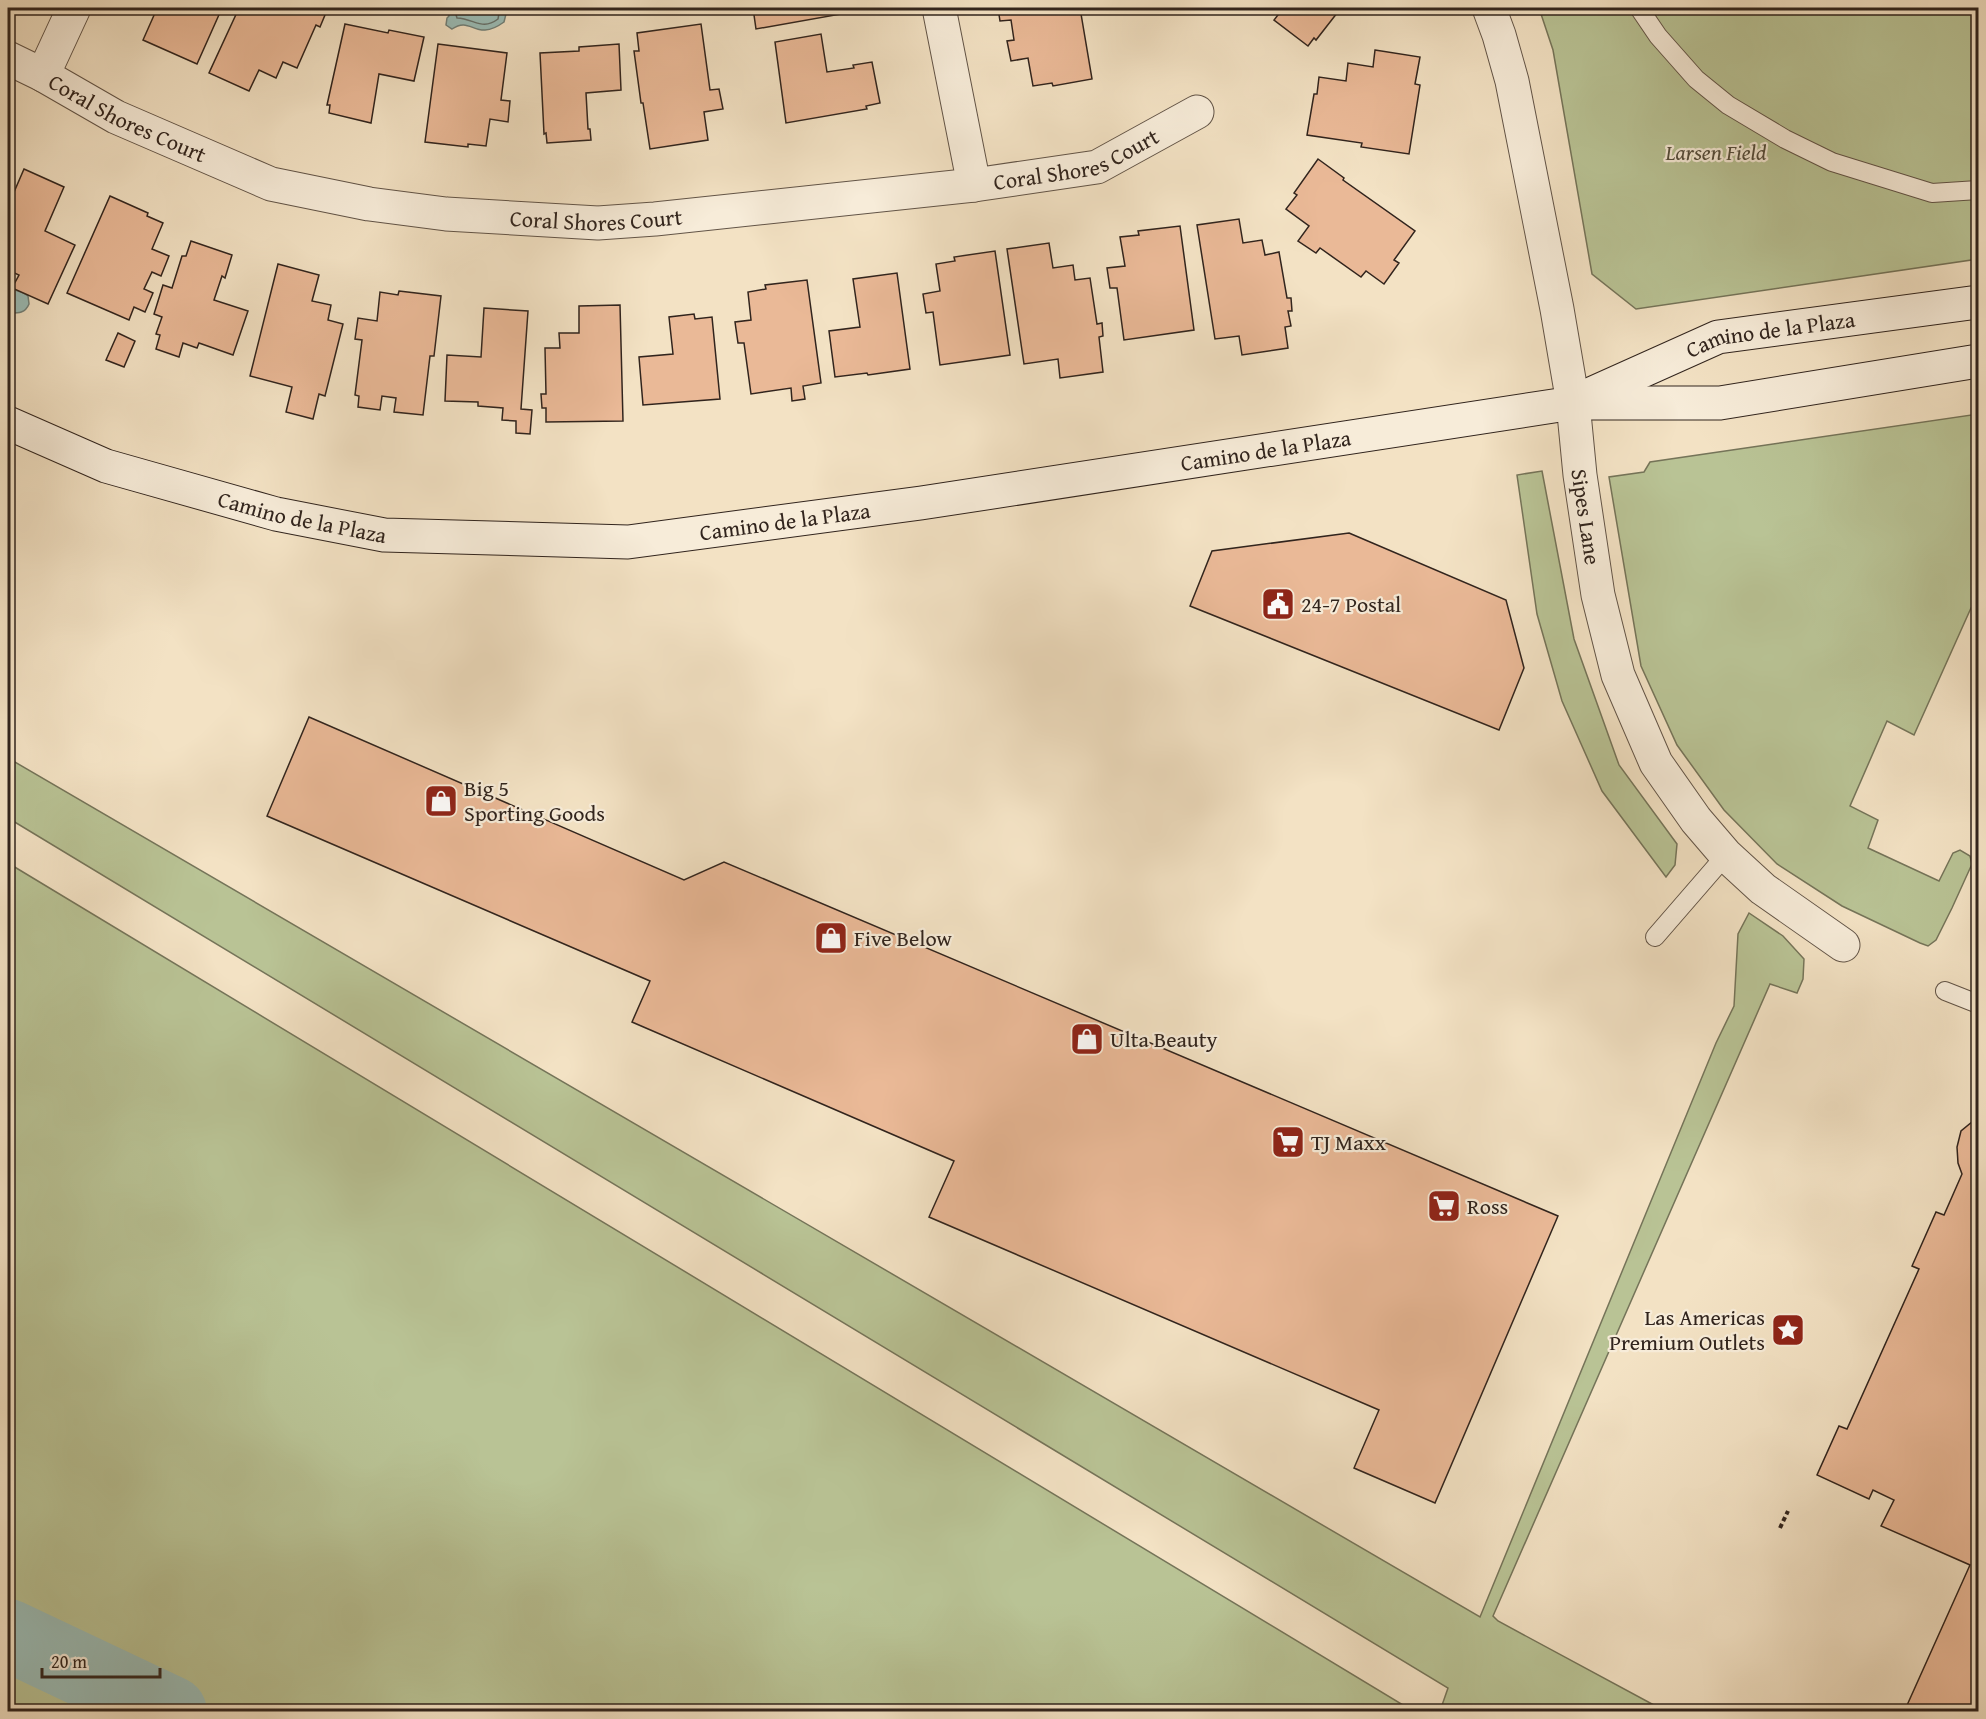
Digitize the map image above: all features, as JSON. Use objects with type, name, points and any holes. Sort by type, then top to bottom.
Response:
[{"type":"street","points":[[43,75],[74,8]]},
{"type":"street","points":[[939,8],[974,185]]},
{"type":"street","name":"Sipes Lane","points":[[1488,8],[1499,35],[1512,81],[1557,309],[1573,403],[1580,474],[1598,595],[1618,675],[1656,763],[1696,820],[1726,855],[1763,889],[1843,945]]},
{"type":"street","name":"Coral Shores Court","points":[[8,58],[43,75],[116,117],[271,184],[369,204],[446,214],[598,223],[974,185],[1098,166],[1197,112]]},
{"type":"street","name":"Camino de la Plaza","points":[[1573,403],[1718,337],[1978,302]]},
{"type":"street","name":"Camino de la Plaza","points":[[8,423],[106,466],[276,514],[384,535],[628,542],[921,503],[1573,403],[1720,403],[1978,361]]},
{"type":"lane","points":[[1639,8],[1658,36],[1696,79],[1728,105],[1785,139],[1832,162],[1932,193],[1978,190]]},
{"type":"lane","points":[[1655,937],[1726,855]]},
{"type":"lane","points":[[1945,991],[1978,1004]]},
{"type":"path","points":[[1780,1528],[1788,1511]]},
{"type":"green space","name":"Larsen Field","points":[[1539,8],[1978,8],[1978,259],[1636,309],[1592,274],[1553,50]]},
{"type":"green space","points":[[1978,414],[1978,611],[1971,608],[1914,735],[1887,721],[1850,806],[1878,820],[1868,848],[1939,881],[1953,853],[1960,850],[1970,856],[1972,864],[1952,908],[1936,940],[1928,946],[1842,906],[1777,864],[1724,810],[1677,745],[1641,666],[1609,477],[1644,472],[1650,462]]},
{"type":"green space","points":[[1542,471],[1574,639],[1619,765],[1677,844],[1675,865],[1666,877],[1602,791],[1562,701],[1537,614],[1517,475]]},
{"type":"green space","points":[[8,758],[1480,1617],[1716,1043],[1734,1006],[1738,934],[1749,913],[1783,936],[1804,959],[1803,979],[1797,993],[1770,984],[1493,1616],[1498,1621],[1665,1711],[1440,1711],[1448,1688],[8,818]]},
{"type":"green space","points":[[8,863],[1413,1711],[8,1711]]},
{"type":"water","points":[[448,8],[505,8],[506,14],[504,22],[494,28],[480,30],[464,25],[452,29],[446,25],[449,16]]},
{"type":"water","points":[[8,286],[28,296],[29,304],[23,311],[8,313]]},
{"type":"building","points":[[142,8],[222,8],[197,64],[143,40],[155,13]]},
{"type":"building","points":[[239,8],[324,8],[322,13],[325,15],[320,27],[316,25],[297,68],[283,62],[276,78],[259,70],[249,91],[209,73]]},
{"type":"building","points":[[753,8],[857,8],[858,11],[756,29]]},
{"type":"building","points":[[998,8],[1080,8],[1092,79],[1053,86],[1052,83],[1033,86],[1028,58],[1011,61],[1007,41],[1014,40],[1011,20],[1000,21]]},
{"type":"building","points":[[1287,8],[1341,8],[1316,40],[1314,38],[1308,46],[1274,20],[1281,11]]},
{"type":"building","points":[[345,24],[388,33],[389,30],[424,37],[414,81],[379,74],[371,123],[329,113],[330,105],[327,105]]},
{"type":"building","points":[[701,24],[710,90],[719,89],[723,109],[704,112],[708,140],[650,149],[634,51],[639,51],[637,33]]},
{"type":"building","points":[[821,34],[827,72],[854,68],[853,65],[872,62],[880,103],[866,106],[867,109],[786,123],[775,42]]},
{"type":"building","points":[[438,44],[507,53],[501,100],[510,101],[508,122],[490,119],[486,146],[468,144],[468,147],[425,142]]},
{"type":"building","points":[[619,44],[621,90],[586,93],[588,129],[590,129],[591,140],[547,143],[546,133],[544,134],[540,53],[579,51],[579,47]]},
{"type":"building","points":[[1375,50],[1420,57],[1415,84],[1420,85],[1409,154],[1361,147],[1362,143],[1307,135],[1319,77],[1346,81],[1348,63],[1373,67]]},
{"type":"building","points":[[1318,159],[1344,178],[1343,180],[1415,231],[1394,260],[1399,263],[1384,284],[1366,271],[1361,277],[1320,248],[1316,253],[1298,241],[1309,226],[1286,209],[1297,195],[1294,193]]},
{"type":"building","points":[[24,169],[64,187],[45,231],[75,245],[48,304],[12,288],[19,275],[8,270],[8,206]]},
{"type":"building","points":[[110,196],[148,213],[147,216],[163,223],[152,249],[169,256],[161,276],[152,272],[144,289],[153,293],[145,312],[134,307],[129,320],[67,293]]},
{"type":"building","points":[[1239,219],[1243,243],[1262,240],[1265,255],[1279,252],[1287,298],[1291,298],[1292,311],[1288,311],[1291,326],[1285,327],[1288,348],[1242,355],[1239,336],[1215,339],[1197,225]]},
{"type":"building","points":[[1180,226],[1194,330],[1124,340],[1117,288],[1110,288],[1107,268],[1125,266],[1120,237],[1139,235],[1138,231]]},
{"type":"building","points":[[191,241],[232,255],[225,278],[222,276],[214,300],[248,311],[233,355],[199,343],[197,348],[183,343],[179,357],[156,349],[160,335],[156,334],[162,317],[154,314],[163,285],[172,288],[182,256],[186,256]]},
{"type":"building","points":[[1049,243],[1053,268],[1073,265],[1075,280],[1090,278],[1097,324],[1102,323],[1103,336],[1099,337],[1103,372],[1060,378],[1058,359],[1024,364],[1007,249]]},
{"type":"building","points":[[995,251],[1010,355],[940,365],[933,312],[926,313],[923,294],[940,291],[936,264],[955,261],[954,257]]},
{"type":"building","points":[[278,264],[319,275],[312,301],[331,305],[328,320],[343,324],[325,396],[319,394],[313,419],[286,412],[292,387],[250,376]]},
{"type":"building","points":[[897,273],[910,369],[835,377],[829,331],[860,327],[853,279]]},
{"type":"building","points":[[807,280],[821,383],[803,386],[805,399],[792,401],[791,388],[751,394],[744,343],[738,343],[735,322],[751,320],[748,292],[766,289],[765,285]]},
{"type":"building","points":[[399,291],[441,296],[434,356],[430,356],[423,415],[394,412],[396,398],[382,396],[380,410],[358,407],[359,396],[355,395],[362,340],[355,339],[358,318],[377,321],[380,292],[398,295]]},
{"type":"building","points":[[620,305],[623,421],[546,422],[546,408],[542,408],[541,394],[546,394],[545,348],[560,348],[559,333],[579,333],[579,306]]},
{"type":"building","points":[[484,308],[528,311],[521,409],[532,410],[530,434],[516,433],[516,421],[502,420],[503,408],[478,406],[478,402],[445,401],[447,355],[481,357]]},
{"type":"building","points":[[694,314],[695,319],[712,317],[720,399],[643,405],[639,357],[673,354],[669,317]]},
{"type":"building","points":[[118,333],[135,341],[124,367],[106,360]]},
{"type":"building","points":[[1349,533],[1506,600],[1524,668],[1499,730],[1190,606],[1212,551]]},
{"type":"building","points":[[309,717],[684,880],[724,862],[1558,1216],[1435,1503],[1354,1468],[1379,1410],[929,1217],[954,1161],[632,1022],[650,981],[267,816]]},
{"type":"building","points":[[1978,1117],[1978,1712],[1904,1712],[1970,1565],[1881,1526],[1894,1500],[1873,1490],[1869,1499],[1817,1475],[1839,1426],[1847,1429],[1919,1269],[1912,1266],[1936,1212],[1944,1215],[1962,1174],[1958,1163],[1957,1147],[1961,1131]]},
{"type":"waterway","points":[[8,1635],[171,1712]]},
{"type":"place","name":"24-7 Postal","points":[[1278,604]]},
{"type":"place","name":"Big 5 Sporting Goods","points":[[441,801]]},
{"type":"place","name":"Five Below","points":[[831,938]]},
{"type":"place","name":"Ulta Beauty","points":[[1087,1039]]},
{"type":"place","name":"TJ Maxx","points":[[1288,1142]]},
{"type":"place","name":"Ross","points":[[1444,1206]]},
{"type":"place","name":"Las Americas Premium Outlets","points":[[1788,1330]]}]
